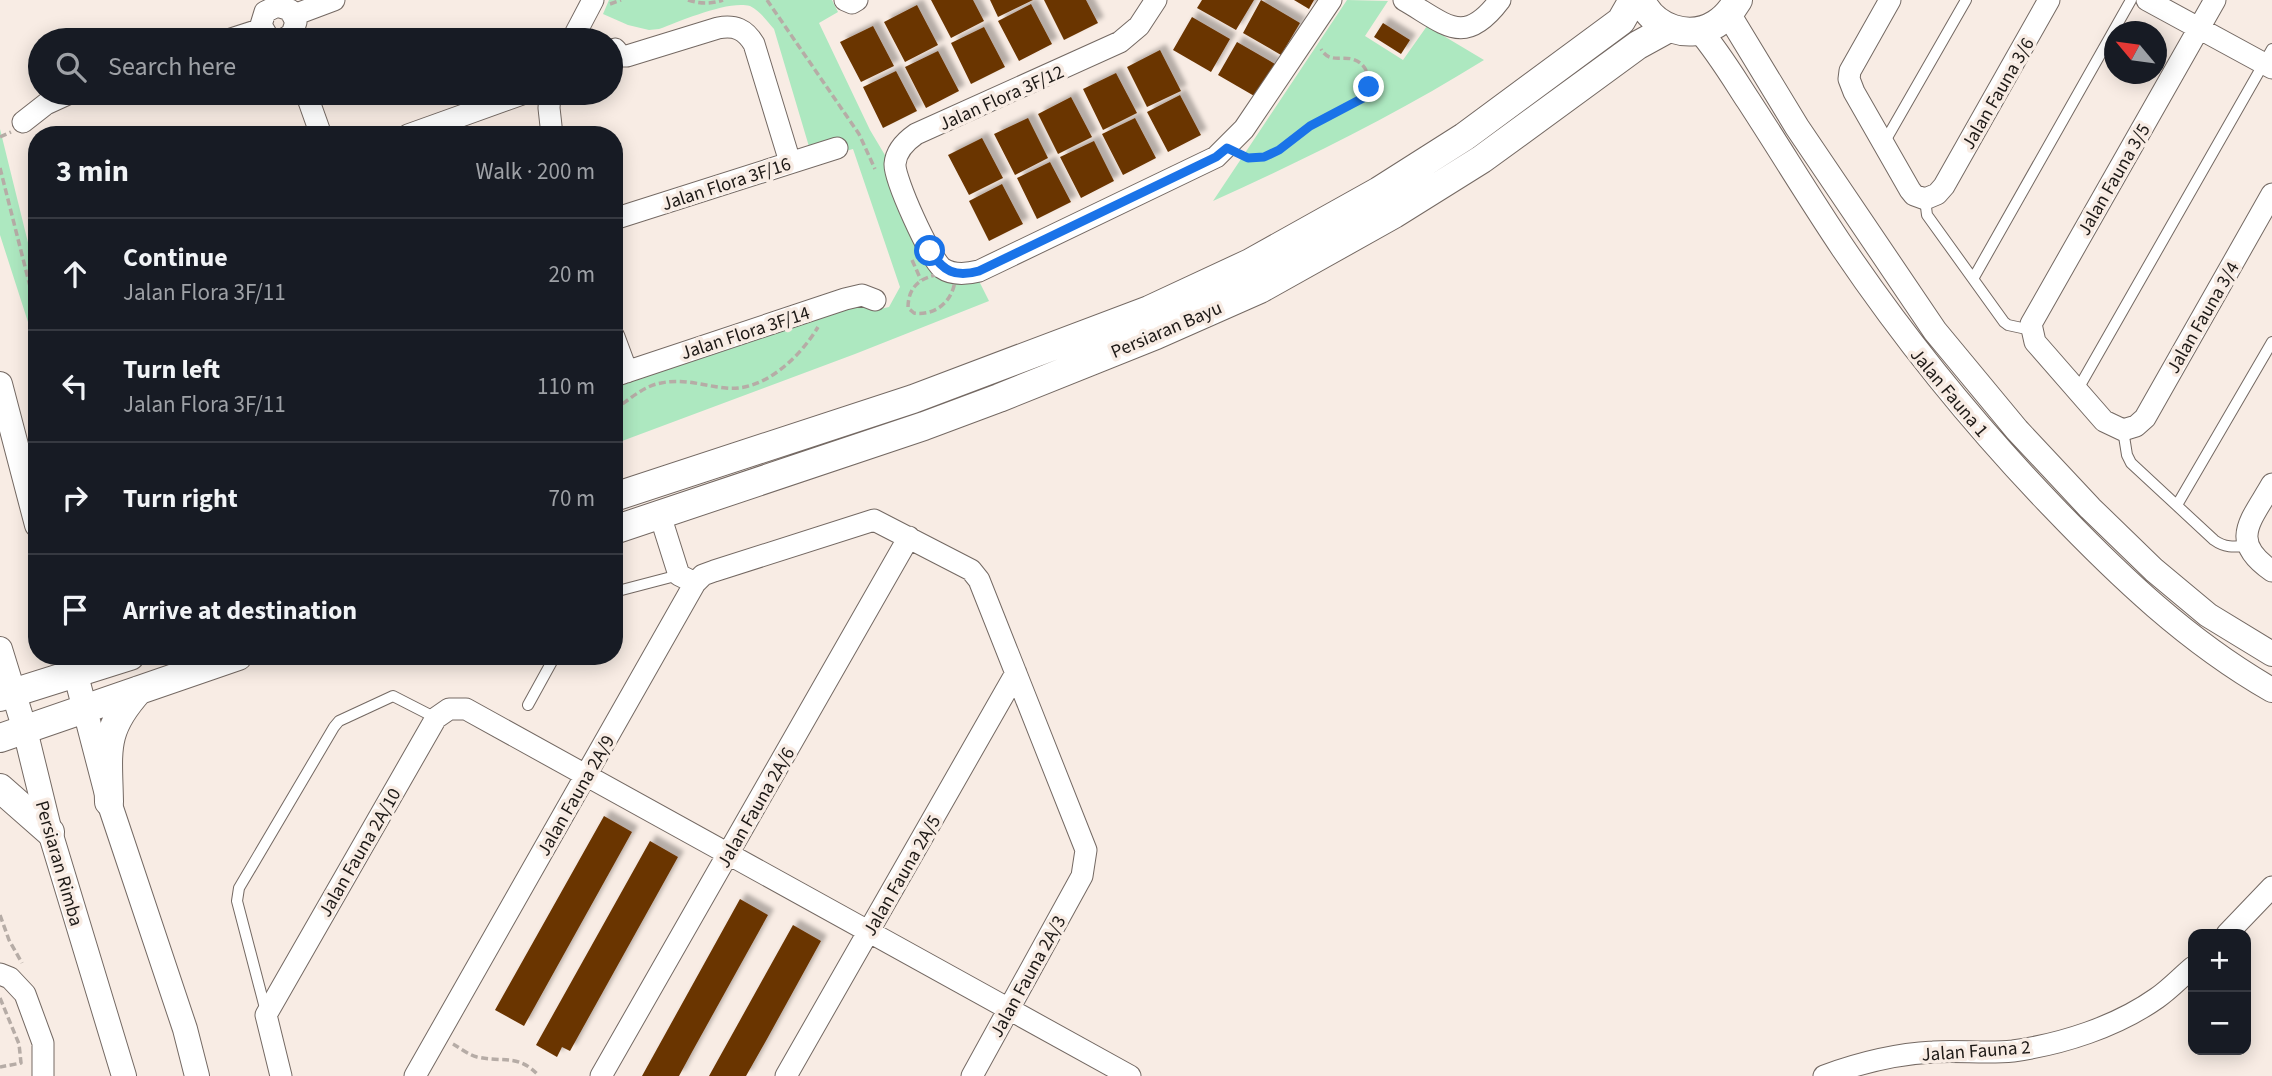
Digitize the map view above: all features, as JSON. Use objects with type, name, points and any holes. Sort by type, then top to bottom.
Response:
[{"type":"main road","name":"Persiaran Bayu","points":[[623,494],[926,395],[1149,310],[1250,263],[1379,191],[1464,137],[1620,21],[1633,0]]},
{"type":"main road","points":[[1641,0],[1655,20],[1668,28],[1684,32],[1700,31],[1714,26],[1733,7]]},
{"type":"main road","name":"Persiaran Bayu","points":[[623,527],[999,398],[1156,335],[1260,289],[1394,214],[1482,159],[1638,45],[1668,28]]},
{"type":"main road","points":[[7,695],[73,665]]},
{"type":"main road","points":[[12,734],[212,665]]},
{"type":"main road","points":[[109,802],[108,751],[113,727],[121,709],[139,690]]},
{"type":"main road","points":[[0,788],[50,832]]},
{"type":"street","points":[[294,15],[334,0]]},
{"type":"street","points":[[578,28],[593,0]]},
{"type":"street","points":[[845,0],[852,3],[857,0]]},
{"type":"street","name":"Jalan Flora 3F/12","points":[[1156,0],[1139,26],[1120,42],[910,138],[897,155],[895,168],[930,251],[944,270],[962,274],[987,268],[1216,157],[1227,148]]},
{"type":"street","points":[[1227,148],[1244,129],[1331,0]]},
{"type":"street","points":[[1404,0],[1461,30],[1480,21],[1500,0]]},
{"type":"street","points":[[1890,0],[1850,71],[1849,79],[1910,190],[1925,200]]},
{"type":"street","name":"Jalan Fauna 3/6","points":[[1925,200],[1937,194],[1944,186],[2049,0]]},
{"type":"street","points":[[2147,0],[2199,29],[2269,60]]},
{"type":"street","name":"Jalan Fauna 3/5","points":[[2031,330],[2035,315],[2215,0]]},
{"type":"street","points":[[270,28],[262,19],[269,4],[284,7],[294,15],[295,28]]},
{"type":"street","points":[[1733,7],[1797,127],[1935,331],[2017,430],[2090,508],[2154,570],[2208,615],[2272,654]]},
{"type":"street","points":[[623,56],[718,28],[732,27],[744,31],[754,44],[790,162]]},
{"type":"street","name":"Jalan Fauna 1","points":[[1700,31],[1914,349],[1998,450],[2139,593],[2192,638],[2272,690]]},
{"type":"street","points":[[23,122],[45,105]]},
{"type":"street","points":[[310,105],[318,126]]},
{"type":"street","points":[[433,126],[492,105]]},
{"type":"street","points":[[549,105],[551,126]]},
{"type":"street","name":"Jalan Flora 3F/16","points":[[623,216],[837,148]]},
{"type":"street","name":"Jalan Fauna 3/4","points":[[2123,430],[2136,426],[2145,418],[2272,194]]},
{"type":"street","name":"Jalan Flora 3F/14","points":[[623,373],[827,305],[862,295],[875,300]]},
{"type":"street","points":[[2031,330],[2035,342],[2078,388],[2104,421],[2123,430]]},
{"type":"street","points":[[0,384],[28,491]]},
{"type":"street","points":[[2259,560],[2248,528],[2272,484]]},
{"type":"street","points":[[660,514],[687,579],[874,520],[971,570],[979,580],[1016,673]]},
{"type":"street","name":"Jalan Fauna 2A/6","points":[[601,1076],[909,537]]},
{"type":"street","name":"Jalan Fauna 2A/9","points":[[415,1076],[586,776],[687,579]]},
{"type":"street","name":"Persiaran Rimba","points":[[0,649],[12,734],[50,832],[124,1076]]},
{"type":"street","points":[[73,665],[109,802],[186,1029],[197,1076]]},
{"type":"street","name":"Jalan Fauna 2A/3","points":[[972,1076],[1083,876],[1086,850],[1016,673]]},
{"type":"street","name":"Jalan Fauna 2A/5","points":[[786,1076],[1016,673]]},
{"type":"street","points":[[436,718],[449,709],[466,709],[1130,1076]]},
{"type":"street","name":"Jalan Fauna 2A/10","points":[[266,1015],[436,718]]},
{"type":"street","points":[[2232,929],[2272,887]]},
{"type":"street","name":"Jalan Fauna 2","points":[[1824,1076],[1883,1057],[1933,1052],[2010,1051],[2048,1044],[2094,1030],[2128,1015],[2157,998],[2188,971]]},
{"type":"street","points":[[0,974],[10,978],[25,994],[43,1043],[43,1076]]},
{"type":"street","points":[[266,1015],[281,1076]]},
{"type":"lane","points":[[1884,143],[1966,0]]},
{"type":"lane","points":[[1973,279],[2131,0]]},
{"type":"lane","points":[[2078,388],[2269,60]]},
{"type":"lane","points":[[1925,200],[1927,215],[2004,322],[2031,330]]},
{"type":"lane","points":[[2177,505],[2272,342]]},
{"type":"lane","points":[[2123,430],[2127,456],[2131,463],[2221,545],[2259,560]]},
{"type":"lane","points":[[623,590],[687,579]]},
{"type":"lane","points":[[528,705],[550,665]]},
{"type":"lane","points":[[266,1015],[237,901],[239,888],[340,721],[393,696],[436,718]]},
{"type":"path","points":[[688,0],[698,3],[723,0]]},
{"type":"path","points":[[1227,148],[1248,158],[1264,157],[1279,150],[1310,126],[1365,97],[1370,80],[1366,70],[1359,62],[1350,58],[1334,59],[1324,55],[1317,43],[1316,24]]},
{"type":"path","points":[[0,167],[28,278]]},
{"type":"path","points":[[949,274],[955,281],[954,290],[948,301],[939,308],[930,312],[914,313],[908,308],[908,300],[910,292],[921,280],[931,275],[949,274]]},
{"type":"path","points":[[623,403],[659,383],[692,382],[740,389],[768,377],[792,359],[813,336],[827,305]]},
{"type":"path","points":[[0,998],[19,1044],[21,1063],[0,1068]]},
{"type":"path","points":[[439,1035],[475,1057],[520,1060],[539,1076]]},
{"type":"green space","points":[[609,0],[832,0],[838,12],[819,23],[870,130],[901,182],[936,260],[975,273],[989,301],[623,441],[623,382],[856,302],[880,309],[889,307],[900,287],[853,149],[813,160],[774,29],[760,13],[750,6],[730,6],[649,30],[628,25],[603,14]]},
{"type":"green space","points":[[1347,0],[1388,1],[1365,36],[1403,60],[1427,26],[1484,60],[1351,135],[1213,201]]},
{"type":"green space","points":[[0,129],[28,243],[28,322],[0,235]]},
{"type":"building","points":[[931,0],[973,0],[984,21],[951,38]]},
{"type":"building","points":[[990,0],[1033,0],[998,17]]},
{"type":"building","points":[[1044,0],[1086,0],[1098,23],[1064,40]]},
{"type":"building","points":[[1202,0],[1254,0],[1236,30],[1197,8]]},
{"type":"building","points":[[1261,0],[1300,23],[1281,55],[1243,33]]},
{"type":"building","points":[[1294,0],[1314,0],[1309,9]]},
{"type":"building","points":[[1031,4],[1052,44],[1019,61],[998,21]]},
{"type":"building","points":[[917,5],[938,45],[905,62],[884,22]]},
{"type":"building","points":[[1192,17],[1230,39],[1211,72],[1173,50]]},
{"type":"building","points":[[1383,23],[1410,40],[1401,54],[1374,37]]},
{"type":"building","points":[[873,26],[894,66],[861,82],[840,42]]},
{"type":"building","points":[[984,27],[1005,67],[971,84],[951,43]]},
{"type":"building","points":[[1237,42],[1275,64],[1256,97],[1218,75]]},
{"type":"building","points":[[1160,50],[1181,91],[1147,107],[1127,67]]},
{"type":"building","points":[[938,51],[959,91],[926,108],[905,67]]},
{"type":"building","points":[[896,71],[917,111],[883,128],[863,87]]},
{"type":"building","points":[[1116,73],[1137,113],[1103,130],[1083,89]]},
{"type":"building","points":[[1180,95],[1201,135],[1168,152],[1147,112]]},
{"type":"building","points":[[1071,97],[1092,137],[1058,154],[1038,114]]},
{"type":"building","points":[[1028,118],[1048,158],[1015,175],[994,134]]},
{"type":"building","points":[[1135,118],[1156,158],[1123,175],[1102,134]]},
{"type":"building","points":[[982,138],[1003,178],[969,195],[948,155]]},
{"type":"building","points":[[1094,141],[1114,181],[1081,198],[1060,157]]},
{"type":"building","points":[[1050,162],[1071,202],[1037,219],[1017,178]]},
{"type":"building","points":[[1002,184],[1023,224],[989,241],[969,201]]},
{"type":"building","points":[[604,816],[632,832],[524,1026],[495,1010]]},
{"type":"building","points":[[650,841],[678,857],[570,1051],[562,1047],[557,1057],[536,1045]]},
{"type":"building","points":[[740,899],[768,915],[679,1076],[642,1076]]},
{"type":"building","points":[[793,925],[821,941],[767,1039],[746,1076],[709,1076]]},
{"type":"route","points":[[930,251],[944,270],[962,274],[979,271],[1216,157],[1227,148],[1248,158],[1264,157],[1279,150],[1310,126],[1365,97],[1369,87]]}]
